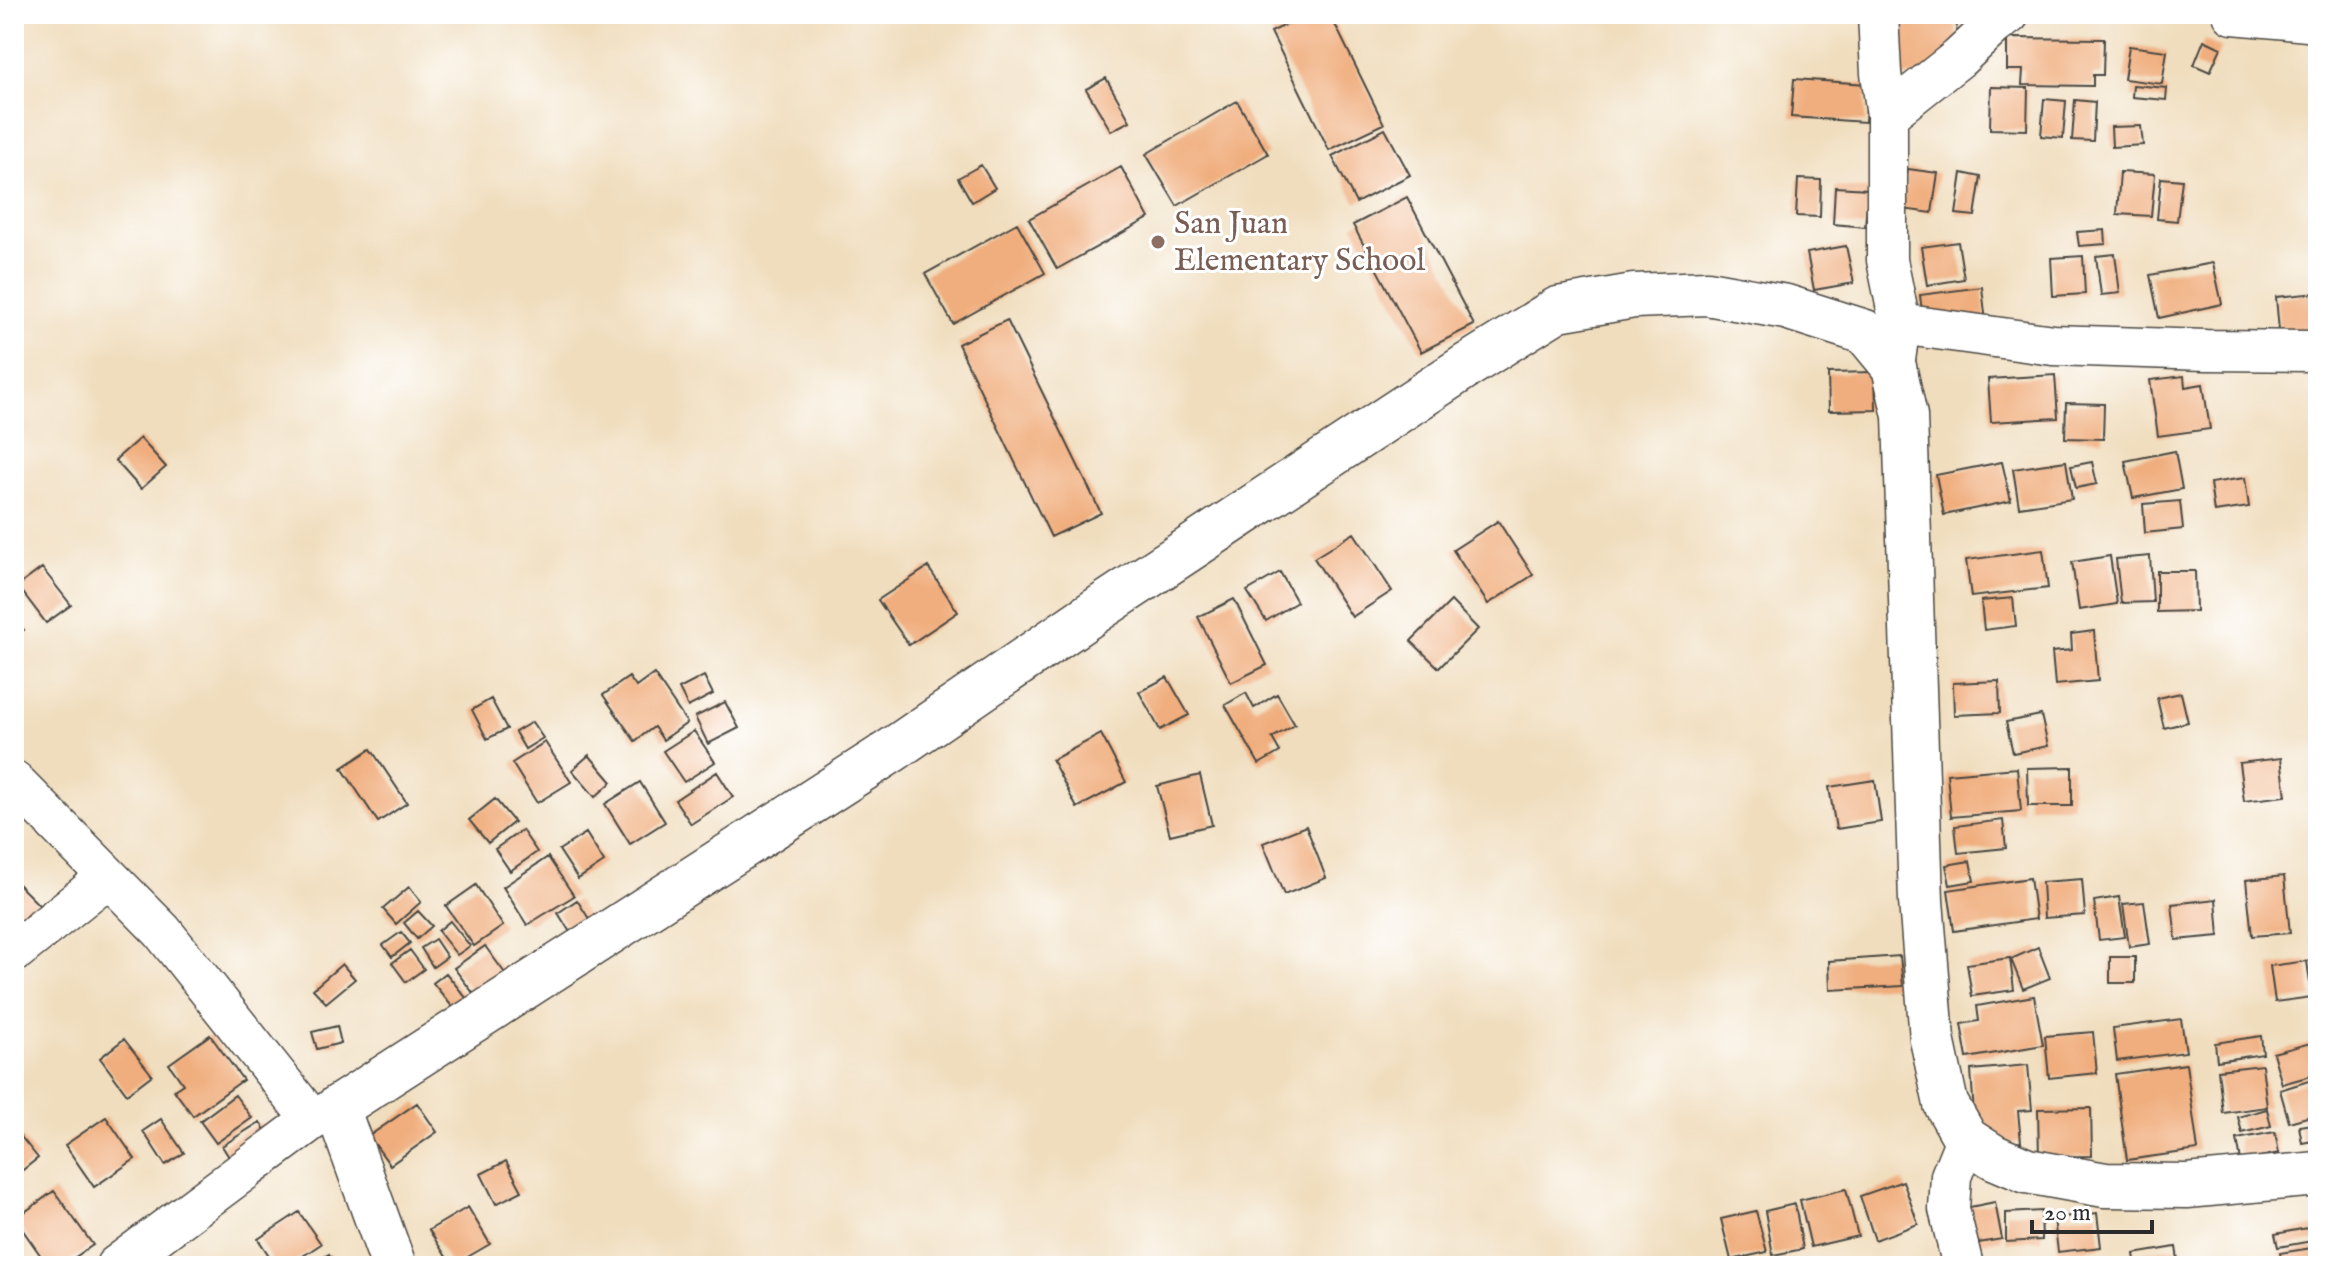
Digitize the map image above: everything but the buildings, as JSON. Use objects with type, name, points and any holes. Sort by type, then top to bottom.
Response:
[{"type":"street","points":[[1878,14],[1887,115],[1887,260],[1900,324],[1894,367],[1905,416],[1921,901],[1932,1039],[1946,1104],[1966,1139],[1994,1157],[2027,1171],[2105,1185],[2187,1186],[2318,1174]]},
{"type":"street","points":[[1887,115],[2009,14]]},
{"type":"street","points":[[2233,14],[2318,22]]},
{"type":"street","points":[[116,1266],[324,1114],[891,751],[1103,606],[1558,309],[1634,296],[1707,293],[1786,307],[1865,332],[1894,367]]},
{"type":"street","points":[[1900,324],[2053,345],[2318,351]]},
{"type":"street","points":[[14,781],[162,931],[324,1114],[394,1266]]},
{"type":"street","points":[[14,952],[108,877]]},
{"type":"street","points":[[1963,1266],[1949,1209],[1951,1176],[1966,1139]]},
{"type":"place","name":"San Juan Elementary School","points":[[1158,242]]}]
